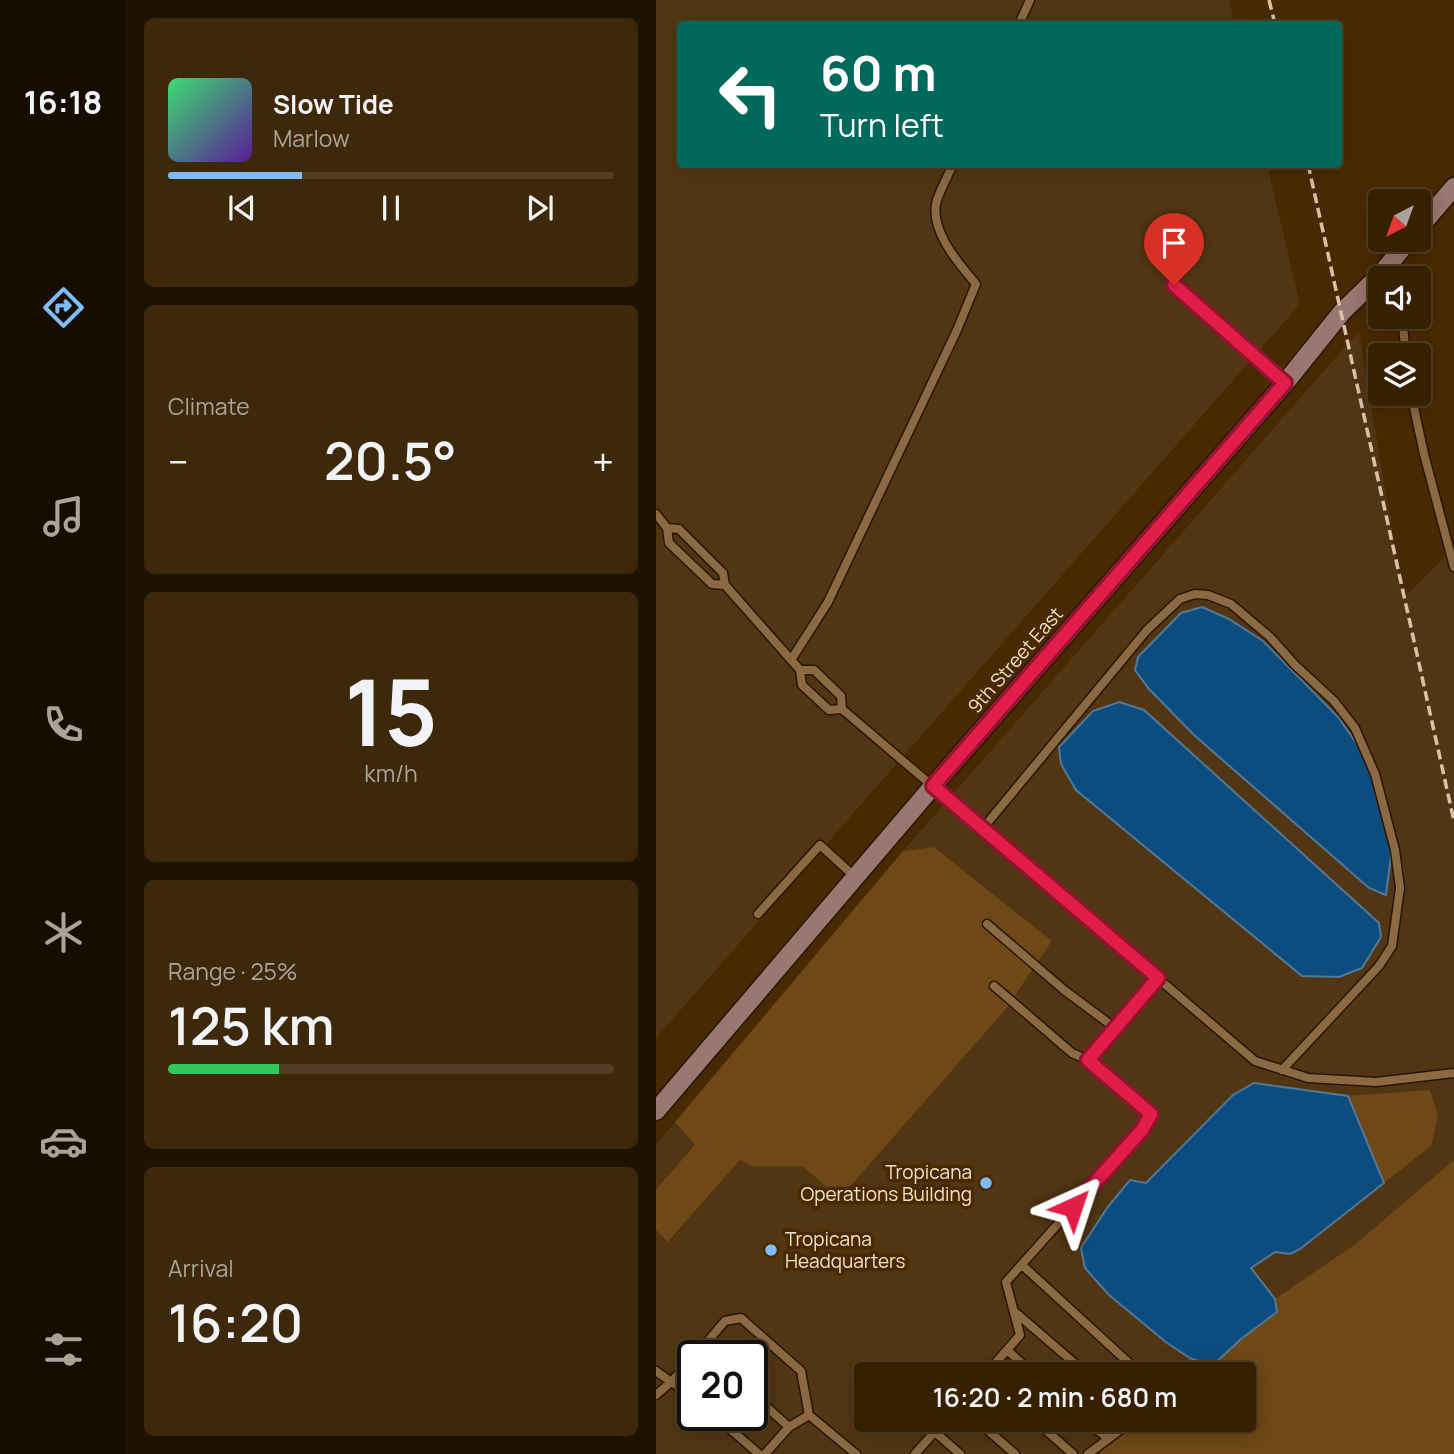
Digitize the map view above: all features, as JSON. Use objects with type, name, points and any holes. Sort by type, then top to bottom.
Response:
[{"type":"street","points":[[1431,214],[1451,192]]},
{"type":"street","name":"9th Street East","points":[[656,1111],[933,786],[1285,383],[1342,312],[1368,289]]},
{"type":"lane","points":[[1020,21],[1030,0]]},
{"type":"lane","points":[[791,660],[828,602],[958,330],[976,284],[957,261],[939,232],[936,203],[952,168]]},
{"type":"lane","points":[[1174,285],[1285,383]]},
{"type":"lane","points":[[1414,406],[1454,567]]},
{"type":"lane","points":[[656,514],[667,528],[669,543],[712,584],[725,585]]},
{"type":"lane","points":[[667,528],[679,529],[723,573],[725,585],[801,670],[802,685],[829,710],[842,709],[984,827],[1255,1061],[1308,1079],[1376,1082],[1454,1073]]},
{"type":"lane","points":[[984,827],[1147,630],[1179,599],[1195,594],[1208,595],[1231,604],[1270,637],[1295,665],[1334,701],[1355,728],[1375,774],[1395,850],[1400,888],[1392,946],[1379,966],[1282,1070]]},
{"type":"lane","points":[[801,670],[814,670],[841,696],[842,709]]},
{"type":"lane","points":[[758,915],[820,845],[855,877]]},
{"type":"lane","points":[[987,924],[1064,990],[1115,1028]]},
{"type":"lane","points":[[1088,1060],[1158,978]]},
{"type":"lane","points":[[994,986],[1071,1053],[1088,1060],[1151,1114],[1142,1130],[1006,1282],[1020,1335],[996,1362]]},
{"type":"lane","points":[[1022,1265],[1128,1362]]},
{"type":"lane","points":[[1014,1311],[1073,1362]]},
{"type":"lane","points":[[709,1340],[725,1321],[741,1318],[766,1340]]},
{"type":"lane","points":[[768,1342],[801,1371],[809,1415],[856,1454]]},
{"type":"lane","points":[[1007,1350],[1020,1362]]},
{"type":"lane","points":[[656,1371],[677,1386]]},
{"type":"lane","points":[[656,1395],[677,1375]]},
{"type":"lane","points":[[768,1408],[789,1427]]},
{"type":"lane","points":[[765,1454],[789,1427],[809,1415]]},
{"type":"lane","points":[[732,1431],[759,1454]]},
{"type":"lane","points":[[915,1454],[935,1432],[960,1454]]},
{"type":"lane","points":[[990,1432],[1015,1454]]},
{"type":"lane","points":[[1048,1432],[1073,1454]]},
{"type":"lane","points":[[1100,1432],[1108,1439]]},
{"type":"lane","points":[[1088,1454],[1117,1432]]},
{"type":"shaded area","points":[[656,0],[1229,0],[1233,21],[677,21],[677,168],[1268,168],[1300,304],[656,1038]]},
{"type":"shaded area","points":[[1359,331],[1368,386],[1368,406],[1371,406],[1403,599],[1454,548],[1454,1160],[1354,1245],[1275,1299],[1251,1269],[1275,1252],[1290,1254],[1300,1249],[1430,1146],[1438,1116],[1430,1090],[1355,1097],[1254,1083],[1233,1095],[1146,1183],[1166,1343],[1190,1358],[1185,1362],[854,1362],[854,1432],[1118,1432],[1099,1454],[656,1454],[656,1230],[669,1242],[740,1160],[752,1166],[802,1166],[840,1198],[1005,1010],[1052,941],[934,847],[903,851]],"holes":[[[1202,607],[1229,619],[1264,641],[1338,717],[1392,848],[1386,895],[1369,888],[1194,735],[1149,689],[1138,657]],[[1144,710],[1379,923],[1380,937],[1302,976],[1105,812]]]},
{"type":"shaded area","points":[[934,847],[1052,941],[1005,1010],[840,1198],[802,1166],[752,1166],[740,1160],[668,1242],[656,1230],[656,1189],[695,1145],[675,1122],[903,851]]},
{"type":"shaded area","points":[[1430,1090],[1438,1116],[1431,1146],[1384,1183],[1348,1096]]},
{"type":"shaded area","points":[[675,1122],[695,1145],[656,1189],[656,1145]]},
{"type":"shaded area","points":[[1454,1160],[1454,1454],[1099,1454],[1118,1432],[1256,1432],[1256,1362],[1216,1362],[1276,1312],[1275,1299],[1354,1245]]},
{"type":"shaded area","points":[[1190,1358],[1201,1362],[1185,1362]]},
{"type":"water","points":[[1202,607],[1229,619],[1263,641],[1338,717],[1368,760],[1392,848],[1386,895],[1369,888],[1194,735],[1149,689],[1135,670],[1138,657],[1181,613]]},
{"type":"water","points":[[1119,702],[1144,710],[1379,923],[1381,937],[1362,968],[1339,977],[1302,976],[1076,790],[1061,764],[1059,747],[1093,711]]},
{"type":"water","points":[[1254,1083],[1348,1096],[1384,1183],[1300,1249],[1290,1254],[1275,1252],[1251,1268],[1275,1299],[1277,1312],[1216,1362],[1201,1362],[1167,1343],[1109,1295],[1085,1268],[1081,1248],[1107,1208],[1130,1180],[1146,1183],[1233,1095]]},
{"type":"railway","points":[[1269,0],[1274,21]]},
{"type":"railway","points":[[1309,168],[1454,821]]},
{"type":"place","name":"Tropicana Operations Building","points":[[986,1183]]},
{"type":"place","name":"Tropicana Headquarters","points":[[771,1250]]},
{"type":"route","points":[[1073,1207],[1142,1130],[1151,1114],[1088,1060],[1158,978],[933,786],[1285,383],[1174,285]]}]
